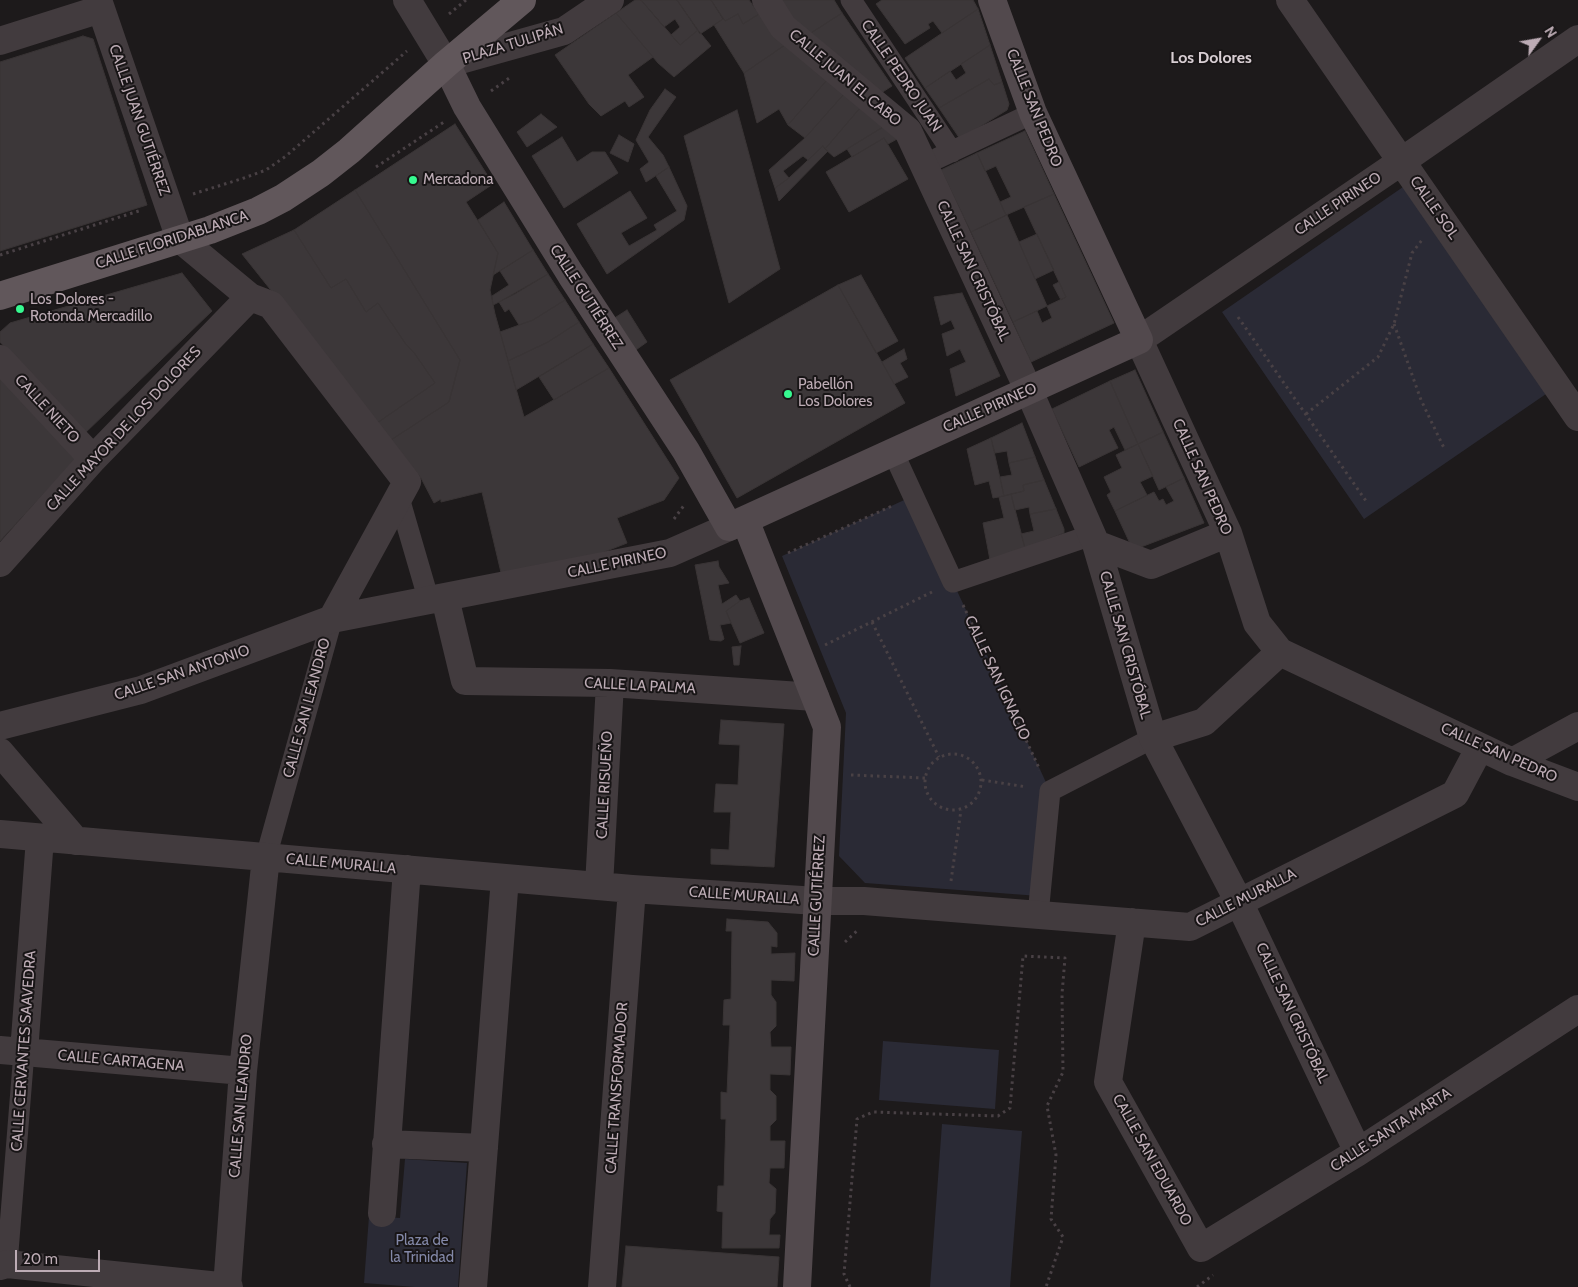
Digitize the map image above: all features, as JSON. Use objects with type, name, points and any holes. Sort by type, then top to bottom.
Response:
[{"type":"main road","name":"PLAZA TULIPÁN","points":[[446,64],[522,0]]},
{"type":"main road","name":"CALLE SAN PEDRO","points":[[992,0],[1033,113],[1139,340]]},
{"type":"main road","name":"CALLE FLORIDABLANCA","points":[[0,296],[236,221],[258,211],[291,193],[321,173],[350,150],[446,64]]},
{"type":"main road","name":"CALLE GUTIÉRREZ","points":[[446,64],[467,106],[571,275],[686,451],[737,523],[827,727],[797,1287]]},
{"type":"main road","name":"CALLE PIRINEO","points":[[737,523],[1139,340]]},
{"type":"street","points":[[407,0],[446,64]]},
{"type":"street","name":"PLAZA TULIPÁN","points":[[446,64],[564,31],[610,0]]},
{"type":"street","name":"CALLE JUAN EL CABO","points":[[766,0],[783,26],[908,131]]},
{"type":"street","name":"CALLE PEDRO JUAN","points":[[851,0],[952,152]]},
{"type":"street","name":"CALLE SOL","points":[[1290,0],[1578,417]]},
{"type":"street","points":[[0,41],[100,5]]},
{"type":"street","name":"CALLE JUAN GUTIÉRREZ","points":[[100,5],[180,239]]},
{"type":"street","name":"CALLE PIRINEO","points":[[1139,340],[1402,162],[1578,39]]},
{"type":"street","points":[[924,165],[1033,113]]},
{"type":"street","name":"CALLE SAN CRISTÓBAL","points":[[908,131],[1029,390],[1094,539],[1153,738],[1239,902],[1358,1152]]},
{"type":"street","name":"CALLE SAN LEANDRO","points":[[180,239],[250,297],[272,305],[407,482],[332,619],[266,857],[243,1072],[228,1287]]},
{"type":"street","name":"CALLE MAYOR DE LOS DOLORES","points":[[0,563],[93,459],[250,297]]},
{"type":"street","name":"CALLE SAN PEDRO","points":[[1139,340],[1228,533],[1257,623],[1280,652],[1512,762],[1578,787]]},
{"type":"street","name":"CALLE NIETO","points":[[0,359],[93,459]]},
{"type":"street","points":[[893,452],[953,582],[1094,539],[1151,565],[1228,533]]},
{"type":"street","points":[[399,498],[437,600]]},
{"type":"street","name":"CALLE PIRINEO","points":[[332,619],[670,554],[737,523]]},
{"type":"street","name":"CALLE LA PALMA","points":[[437,600],[465,681],[610,683],[815,697]]},
{"type":"street","name":"CALLE SAN ANTONIO","points":[[0,726],[141,690],[332,619]]},
{"type":"street","points":[[1038,915],[1050,791],[1153,738],[1204,722],[1280,652]]},
{"type":"street","name":"CALLE RISUEÑO","points":[[599,886],[610,683]]},
{"type":"street","points":[[1512,762],[1578,726]]},
{"type":"street","name":"CALLE MURALLA","points":[[0,834],[632,889],[817,901],[864,901],[1190,927],[1455,794],[1480,747]]},
{"type":"street","points":[[0,752],[76,841]]},
{"type":"street","name":"CALLE CERVANTES SAAVEDRA","points":[[4,1265],[12,1051],[40,838]]},
{"type":"street","points":[[382,1213],[407,869]]},
{"type":"street","points":[[473,1287],[504,878]]},
{"type":"street","name":"CALLE TRANSFORMADOR","points":[[602,1287],[632,889]]},
{"type":"street","name":"CALLE SAN EDUARDO","points":[[1132,922],[1108,1082],[1201,1248]]},
{"type":"street","name":"CALLE SANTA MARTA","points":[[1201,1248],[1358,1152],[1578,1009]]},
{"type":"street","name":"CALLE CARTAGENA","points":[[12,1051],[243,1072]]},
{"type":"street","points":[[386,1144],[484,1148]]},
{"type":"street","points":[[4,1265],[228,1287]]},
{"type":"path","points":[[0,255],[266,170],[286,156],[427,33]]},
{"type":"path","points":[[1306,414],[1378,357],[1394,324],[1412,253],[1425,237],[1445,224]]},
{"type":"path","points":[[1238,317],[1366,501]]},
{"type":"path","points":[[1394,324],[1421,400],[1444,448]]},
{"type":"path","points":[[782,556],[913,496]]},
{"type":"path","points":[[819,648],[953,582]]},
{"type":"path","name":"CALLE SAN IGNACIO","points":[[953,582],[1050,791]]},
{"type":"path","points":[[872,622],[939,757]]},
{"type":"path","points":[[948,754],[958,754],[967,757],[974,763],[982,780],[981,790],[976,799],[969,806],[961,810],[942,809],[934,804],[928,796],[925,778],[932,762],[948,754]]},
{"type":"path","points":[[843,775],[925,778]]},
{"type":"path","points":[[982,780],[1050,791]]},
{"type":"path","points":[[950,889],[961,810]]},
{"type":"path","points":[[841,945],[863,925]]},
{"type":"path","points":[[850,1287],[844,1274],[857,1119],[873,1112],[998,1116],[1010,1108],[1024,956],[1065,958],[1062,994],[1063,1072],[1047,1106],[1056,1155],[1051,1219],[1064,1237],[1046,1287]]},
{"type":"green space","points":[[1403,187],[1546,394],[1364,519],[1222,312]]},
{"type":"green space","points":[[913,496],[1050,791],[1039,896],[865,883],[839,856],[846,713],[782,556]]},
{"type":"green space","points":[[883,1041],[999,1050],[995,1109],[879,1100]]},
{"type":"green space","points":[[942,1124],[1022,1131],[1010,1287],[930,1287]]},
{"type":"green space","name":"Plaza de la Trinidad","points":[[405,1159],[467,1163],[458,1287],[415,1287],[364,1283],[369,1216],[400,1218]]},
{"type":"building","points":[[635,0],[641,0],[680,45],[698,30],[711,46],[674,77],[658,63],[616,13]]},
{"type":"building","points":[[641,0],[677,0],[698,30],[680,45],[671,35],[680,27],[675,19],[664,27]]},
{"type":"building","points":[[677,0],[711,0],[723,19],[700,34]]},
{"type":"building","points":[[711,0],[749,0],[759,14],[743,24],[738,14],[725,21]]},
{"type":"building","points":[[780,0],[834,0],[842,13],[811,33],[792,18]]},
{"type":"building","points":[[882,0],[973,0],[978,9],[942,33],[933,21],[928,24],[930,28],[905,44],[876,4]]},
{"type":"building","points":[[978,9],[990,45],[925,88],[905,58]]},
{"type":"building","points":[[616,13],[653,57],[628,75],[644,97],[629,107],[625,101],[601,116],[589,104],[555,55]]},
{"type":"building","points":[[842,13],[892,86],[881,93],[811,33]]},
{"type":"building","points":[[738,14],[743,24],[759,14],[774,36],[785,45],[744,73],[714,25],[723,19],[725,21]]},
{"type":"building","points":[[83,36],[93,39],[147,205],[0,251],[0,62]]},
{"type":"building","points":[[785,45],[827,80],[788,125],[779,109],[757,123],[744,73]]},
{"type":"building","points":[[990,45],[1002,82],[994,85],[989,79],[939,108],[925,88],[950,71],[956,80],[966,73],[961,64]]},
{"type":"building","points":[[989,79],[994,85],[1002,82],[1009,104],[1007,110],[960,139],[939,108]]},
{"type":"building","points":[[827,80],[844,94],[805,138],[788,125]]},
{"type":"building","points":[[665,89],[676,97],[648,137],[663,155],[669,167],[646,182],[640,169],[649,162],[636,140],[650,110]]},
{"type":"building","points":[[844,94],[860,108],[825,149],[823,146],[808,160],[803,156],[783,171],[789,178],[775,188],[769,170],[805,138]]},
{"type":"building","points":[[860,108],[883,127],[834,157],[825,149]]},
{"type":"building","points":[[737,110],[780,269],[729,303],[684,136]]},
{"type":"building","points":[[541,114],[557,127],[527,147],[517,132]]},
{"type":"building","points":[[455,124],[493,184],[466,202],[498,253],[490,290],[524,417],[609,368],[679,478],[664,500],[617,518],[627,543],[553,572],[503,581],[482,492],[441,502],[441,499],[434,503],[421,478],[391,440],[449,402],[460,360],[355,190]]},
{"type":"building","points":[[883,127],[897,139],[888,144],[884,138],[852,157],[847,149]]},
{"type":"building","points":[[1025,131],[1054,194],[1006,215],[1000,202],[1011,197],[996,166],[985,171],[977,153]]},
{"type":"building","points":[[619,135],[634,144],[628,162],[610,153]]},
{"type":"building","points":[[562,137],[577,162],[592,152],[605,152],[618,173],[564,208],[532,156]]},
{"type":"building","points":[[884,138],[908,179],[849,212],[826,172]]},
{"type":"building","points":[[823,146],[828,151],[779,201],[775,188],[789,178]]},
{"type":"building","points":[[977,153],[1006,215],[971,232],[941,170]]},
{"type":"building","points":[[669,167],[687,206],[684,220],[607,274],[577,224],[630,191],[647,218],[621,233],[629,246],[657,230],[654,225],[677,211],[656,176]]},
{"type":"building","points":[[355,190],[460,360],[449,402],[391,440],[377,423],[435,383],[378,303],[366,312],[346,279],[331,288],[294,230]]},
{"type":"building","points":[[1054,194],[1114,323],[1031,362],[1013,322],[1037,311],[1042,323],[1052,318],[1047,306],[1066,297],[1024,207]]},
{"type":"building","points":[[504,202],[533,250],[493,275],[498,253],[478,220]]},
{"type":"building","points":[[1007,215],[1047,306],[1013,322],[971,232]]},
{"type":"building","points":[[294,230],[331,288],[346,279],[366,312],[378,303],[435,383],[377,423],[242,254]]},
{"type":"building","points":[[1037,234],[1054,270],[1035,279],[1019,242]]},
{"type":"building","points":[[533,250],[548,274],[493,305],[492,296],[509,285],[500,271]]},
{"type":"building","points":[[182,273],[212,311],[83,435],[0,342],[0,332],[10,323]]},
{"type":"building","points":[[548,274],[565,300],[533,320],[519,325],[509,309],[505,312],[499,302]]},
{"type":"building","points":[[861,275],[898,341],[876,353],[838,285]]},
{"type":"building","points":[[1059,282],[1066,297],[1061,300],[1053,285]]},
{"type":"building","name":"Pabellón Los Dolores","points":[[838,285],[905,403],[737,498],[670,380]]},
{"type":"building","points":[[962,293],[1000,376],[956,396],[950,369],[966,362],[960,349],[947,356],[942,334],[955,329],[951,320],[941,325],[934,297]]},
{"type":"building","points":[[565,300],[579,322],[548,342],[508,361],[500,332],[533,320]]},
{"type":"building","points":[[627,310],[647,342],[633,352],[613,319]]},
{"type":"building","points":[[579,322],[593,344],[516,390],[508,361],[548,342]]},
{"type":"building","points":[[593,344],[609,368],[554,400],[539,377]]},
{"type":"building","points":[[904,349],[907,359],[900,363],[908,377],[894,384],[882,362]]},
{"type":"building","points":[[1135,370],[1163,432],[1138,444],[1110,381]]},
{"type":"building","points":[[0,375],[78,457],[0,541]]},
{"type":"building","points":[[1110,381],[1138,444],[1125,450],[1114,427],[1109,430],[1118,448],[1079,467],[1052,409]]},
{"type":"building","points":[[1022,423],[1035,457],[1009,463],[1007,451],[995,453],[991,438]]},
{"type":"building","points":[[1163,432],[1184,478],[1159,490],[1138,444]]},
{"type":"building","points":[[991,438],[1004,496],[993,498],[989,481],[975,485],[967,449]]},
{"type":"building","points":[[1138,444],[1153,476],[1140,482],[1147,495],[1115,511],[1107,495],[1111,492],[1104,477],[1122,468],[1116,455]]},
{"type":"building","points":[[1035,457],[1044,480],[1023,485],[1024,491],[1004,496],[1000,477],[1012,475],[1009,463]]},
{"type":"building","points":[[1184,478],[1204,523],[1133,550],[1115,511],[1154,492],[1159,501],[1163,499],[1166,505],[1174,501],[1166,487]]},
{"type":"building","points":[[1044,480],[1056,509],[1030,514],[1029,507],[1015,510],[1011,494],[1024,491],[1023,485]]},
{"type":"building","points":[[1011,494],[1025,548],[990,560],[983,523],[1004,518],[999,497]]},
{"type":"building","points":[[1056,509],[1064,533],[1025,548],[1021,534],[1034,531],[1030,514]]},
{"type":"building","points":[[718,561],[719,567],[729,583],[718,585],[722,604],[736,595],[740,601],[726,611],[731,623],[720,625],[724,639],[721,641],[710,640],[695,565]]},
{"type":"building","points":[[749,598],[764,633],[740,643],[726,611],[740,601]]},
{"type":"building","points":[[741,646],[739,665],[734,665],[732,647]]},
{"type":"building","points":[[721,720],[784,724],[774,867],[711,864],[711,849],[729,850],[731,812],[714,812],[716,784],[738,785],[740,745],[719,744]]},
{"type":"building","points":[[727,919],[768,922],[777,933],[777,947],[771,946],[771,954],[795,953],[794,981],[771,980],[771,995],[776,1002],[776,1026],[770,1032],[771,1047],[791,1047],[790,1075],[770,1074],[770,1090],[776,1096],[776,1120],[770,1126],[770,1141],[785,1141],[784,1168],[770,1168],[769,1183],[776,1189],[775,1213],[770,1219],[769,1235],[780,1235],[779,1248],[722,1248],[723,1212],[717,1211],[718,1186],[724,1186],[726,1119],[721,1119],[721,1092],[727,1093],[730,1025],[723,1025],[724,1000],[731,999],[732,931],[726,931]]},
{"type":"building","points":[[626,1246],[779,1257],[777,1287],[622,1287]]},
{"type":"place","name":"Mercadona","points":[[413,180]]},
{"type":"place","name":"Los Dolores - Rotonda Mercadillo","points":[[20,309]]},
{"type":"place","name":"Pabellón Los Dolores","points":[[788,394]]},
{"type":"district","name":"Los Dolores","points":[[1211,58]]}]
